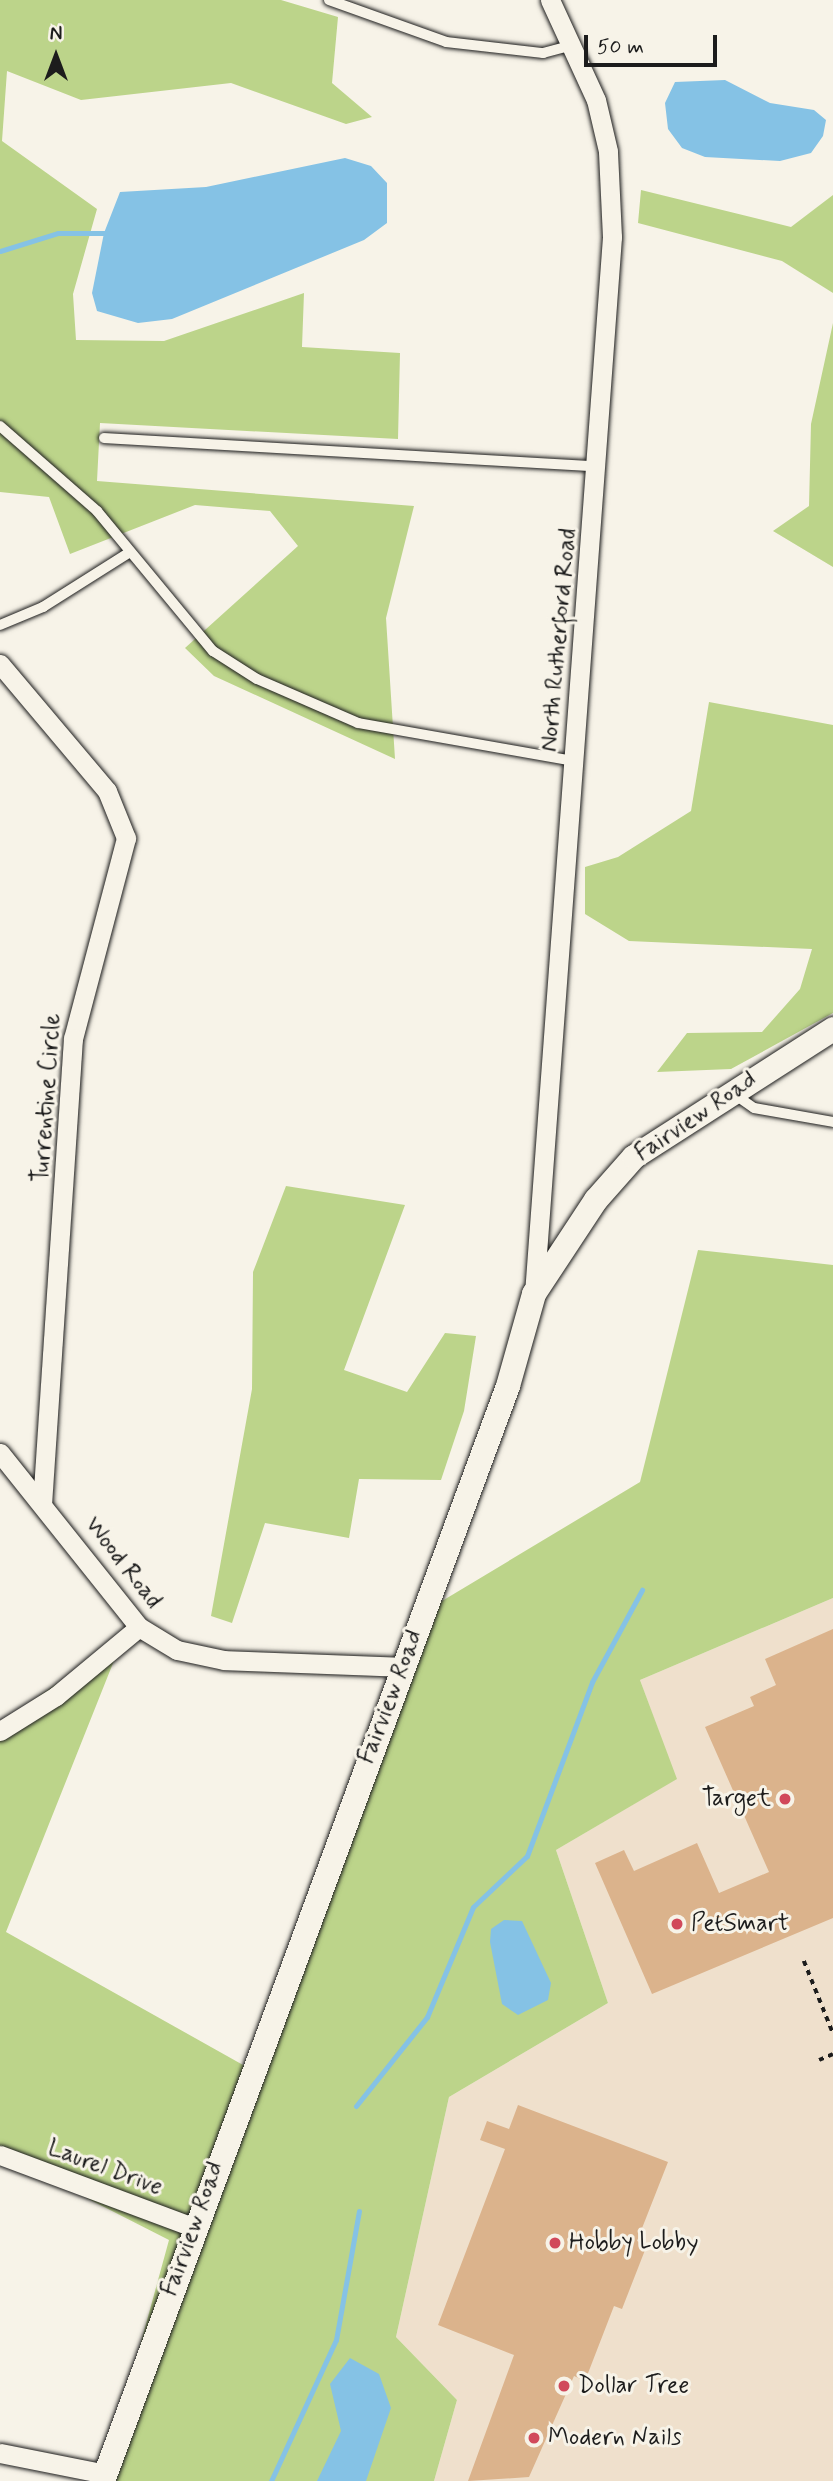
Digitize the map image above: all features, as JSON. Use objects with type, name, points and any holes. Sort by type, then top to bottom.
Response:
[{"type":"street","name":"North Rutherford Road","points":[[534,1294],[597,466],[613,195],[596,100],[573,44],[550,0]]},
{"type":"street","name":"Turrentine Circle","points":[[0,664],[107,790],[126,838],[73,1038],[43,1502]]},
{"type":"street","name":"Fairview Road","points":[[104,2477],[193,2227],[508,1386],[534,1294],[616,1175],[657,1139],[833,1030]]},
{"type":"street","name":"Wood Road","points":[[0,1453],[43,1502],[139,1627],[177,1650],[210,1659],[403,1667]]},
{"type":"street","points":[[0,1731],[56,1696],[139,1627]]},
{"type":"street","name":"Laurel Drive","points":[[0,2155],[193,2227]]},
{"type":"street","points":[[0,2453],[104,2477]]},
{"type":"lane","points":[[329,0],[446,42],[542,52],[573,44]]},
{"type":"lane","points":[[0,426],[97,511],[213,651],[311,706],[409,735],[574,761]]},
{"type":"lane","points":[[104,438],[597,466]]},
{"type":"lane","points":[[0,625],[43,607],[130,552]]},
{"type":"lane","points":[[731,1091],[754,1108],[833,1122]]},
{"type":"path","points":[[804,1961],[833,2033]]},
{"type":"path","points":[[820,2060],[833,2054]]},
{"type":"shaded area","points":[[833,1598],[833,2481],[434,2481],[457,2400],[396,2337],[449,2097],[608,2003],[556,1850],[676,1779],[640,1680]]},
{"type":"green space","points":[[0,0],[281,0],[338,17],[332,83],[372,117],[346,124],[231,83],[81,100],[7,71],[2,141],[97,209],[73,294],[76,340],[164,341],[304,293],[302,347],[400,353],[398,439],[100,423],[97,481],[414,506],[386,618],[395,759],[214,676],[185,648],[298,546],[270,511],[195,505],[70,554],[49,497],[0,492]]},
{"type":"green space","points":[[641,190],[791,227],[833,195],[833,293],[782,261],[638,223]]},
{"type":"green space","points":[[833,323],[833,567],[773,531],[809,506],[811,424]]},
{"type":"green space","points":[[709,702],[833,725],[833,1013],[731,1069],[657,1072],[687,1033],[762,1032],[800,989],[812,949],[629,941],[585,914],[585,867],[618,857],[691,811]]},
{"type":"green space","points":[[286,1186],[405,1205],[344,1370],[407,1392],[445,1333],[476,1336],[464,1411],[441,1480],[359,1479],[349,1538],[265,1523],[232,1623],[211,1616],[252,1389],[253,1272]]},
{"type":"green space","points":[[698,1250],[833,1265],[833,1598],[640,1680],[677,1779],[556,1850],[608,2003],[449,2097],[396,2337],[457,2400],[434,2481],[103,2481],[169,2240],[0,2154],[0,1723],[123,1638],[6,1932],[252,2070],[432,1607],[640,1482]]},
{"type":"water","points":[[725,80],[770,103],[814,110],[826,120],[823,136],[811,153],[780,161],[705,157],[682,148],[668,129],[665,103],[675,82]]},
{"type":"water","points":[[345,158],[371,166],[387,183],[387,223],[364,240],[172,319],[138,323],[97,311],[92,293],[104,233],[120,192],[206,187]]},
{"type":"water","points":[[504,1920],[522,1921],[551,1983],[548,2000],[518,2015],[502,2004],[490,1942],[491,1929]]},
{"type":"water","points":[[350,2358],[379,2374],[391,2408],[366,2481],[317,2481],[341,2431],[330,2384]]},
{"type":"building","points":[[833,1629],[833,1918],[652,1994],[595,1863],[624,1850],[634,1871],[697,1843],[719,1893],[769,1872],[705,1727],[754,1706],[750,1697],[776,1685],[765,1659]]},
{"type":"building","name":"Hobby Lobby","points":[[518,2105],[668,2162],[637,2241],[647,2245],[622,2309],[614,2306],[585,2381],[574,2376],[529,2477],[468,2481],[514,2355],[438,2325],[505,2149],[480,2140],[487,2121],[509,2129]]},
{"type":"waterway","points":[[0,251],[58,233],[104,233]]},
{"type":"waterway","points":[[356,2106],[427,2017],[473,1907],[527,1856],[592,1682],[642,1590]]},
{"type":"waterway","points":[[271,2481],[336,2340],[359,2211]]},
{"type":"place","name":"Target","points":[[785,1799]]},
{"type":"place","name":"PetSmart","points":[[677,1924]]},
{"type":"place","name":"Hobby Lobby","points":[[555,2243]]},
{"type":"place","name":"Dollar Tree","points":[[564,2386]]},
{"type":"place","name":"Modern Nails","points":[[534,2438]]}]
